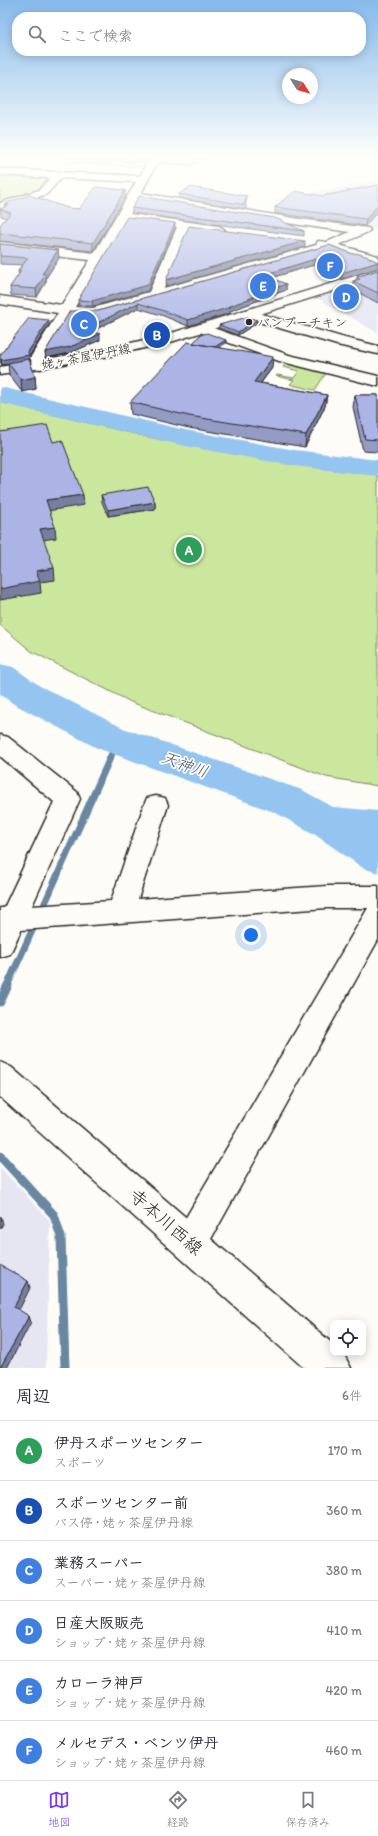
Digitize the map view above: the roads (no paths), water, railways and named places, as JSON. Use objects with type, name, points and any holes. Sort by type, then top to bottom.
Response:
[{"type":"street","points":[[40,365],[37,358],[121,220]]},
{"type":"street","points":[[149,220],[229,231]]},
{"type":"street","points":[[216,230],[226,220]]},
{"type":"street","points":[[0,300],[66,310],[93,312],[329,245],[364,230],[295,220]]},
{"type":"street","points":[[155,294],[184,225]]},
{"type":"street","points":[[300,241],[329,245],[378,260]]},
{"type":"street","points":[[0,246],[97,257]]},
{"type":"street","points":[[238,271],[242,258]]},
{"type":"street","name":"姥ヶ茶屋伊丹線","points":[[0,371],[118,350],[169,338],[378,273]]},
{"type":"street","points":[[247,314],[342,342],[378,350]]},
{"type":"street","points":[[202,328],[284,358],[378,381]]},
{"type":"street","points":[[0,744],[68,799],[6,920],[0,945]]},
{"type":"street","points":[[123,912],[123,904],[156,805]]},
{"type":"street","points":[[6,920],[327,897],[378,897]]},
{"type":"street","points":[[190,1243],[378,915]]},
{"type":"street","name":"寺本川西線","points":[[0,1077],[332,1368]]},
{"type":"waterway","points":[[0,395],[185,438],[295,458],[378,468]]},
{"type":"waterway","name":"天神川","points":[[0,676],[27,695],[110,738],[288,801],[326,822],[378,827]]},
{"type":"waterway","points":[[41,912],[118,740]]},
{"type":"waterway","points":[[329,824],[378,856]]},
{"type":"waterway","points":[[7,986],[36,922]]},
{"type":"waterway","points":[[0,1002],[8,985]]},
{"type":"waterway","points":[[0,1156],[54,1215],[61,1237],[65,1368]]},
{"type":"place","name":"メルセデス・ベンツ伊丹","points":[[330,266]]},
{"type":"place","name":"カローラ神戸","points":[[263,286]]},
{"type":"place","name":"日産大阪販売","points":[[346,297]]},
{"type":"place","name":"バンブーチキン","points":[[249,322]]},
{"type":"place","name":"業務スーパー","points":[[84,324]]},
{"type":"place","name":"スポーツセンター前","points":[[157,335]]},
{"type":"place","name":"伊丹スポーツセンター","points":[[189,550]]}]
